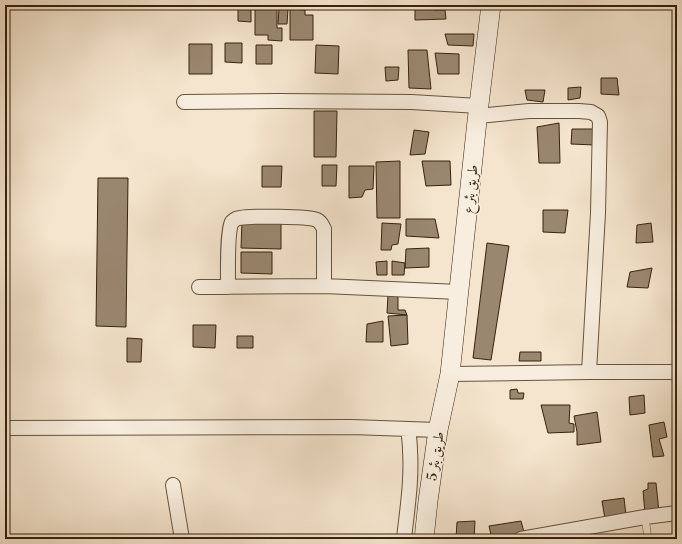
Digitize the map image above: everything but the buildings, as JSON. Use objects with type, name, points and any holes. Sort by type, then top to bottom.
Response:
[{"type":"street","name":"طريق بئر ع","points":[[450,374],[491,5]]},
{"type":"street","points":[[184,102],[411,102],[479,111],[579,111],[591,112],[598,116],[600,122],[598,213],[589,372]]},
{"type":"street","points":[[228,287],[230,226],[235,219],[240,217],[306,218],[315,219],[321,222],[324,229],[324,286]]},
{"type":"street","points":[[199,287],[324,286],[459,292]]},
{"type":"street","points":[[450,374],[677,372]]},
{"type":"street","name":"طريق بئر 5","points":[[424,539],[438,430],[450,374]]},
{"type":"street","points":[[5,428],[351,427],[438,430]]},
{"type":"street","points":[[404,539],[409,500],[411,467],[408,429]]},
{"type":"street","points":[[173,485],[182,539]]},
{"type":"street","points":[[521,539],[645,517],[677,513]]},
{"type":"lane","points":[[645,517],[648,539]]}]
